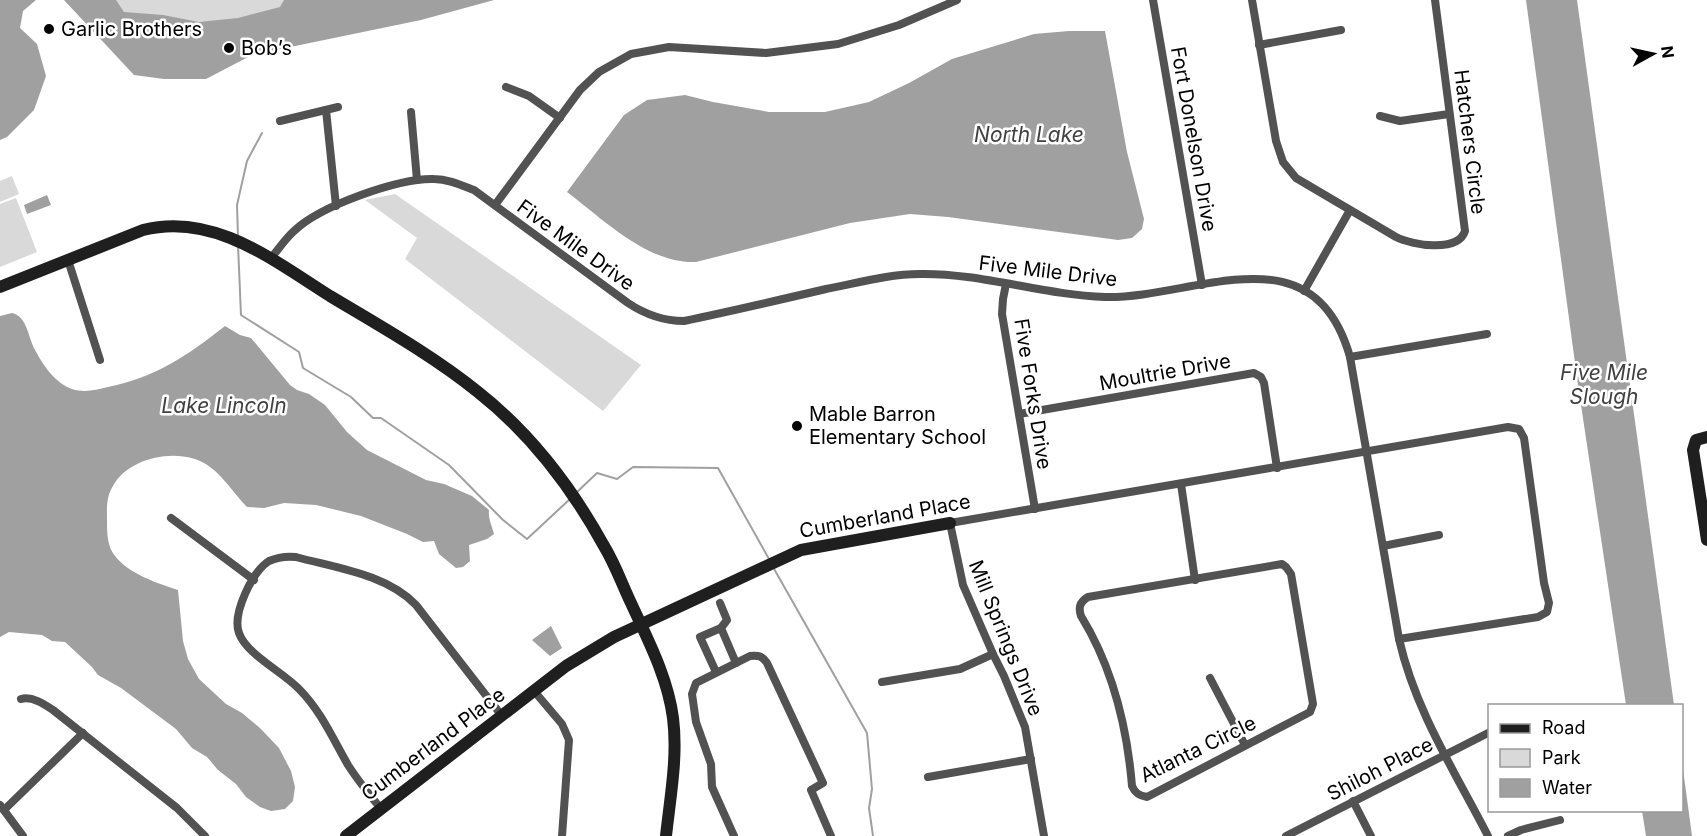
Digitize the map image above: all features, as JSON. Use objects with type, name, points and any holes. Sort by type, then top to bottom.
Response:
[{"type":"street","points":[[495,205],[580,90],[599,72],[631,54],[669,48],[766,53],[838,44],[899,25],[957,0]]},
{"type":"street","name":"Fort Donelson Drive","points":[[1153,0],[1202,285]]},
{"type":"street","name":"Hatchers Circle","points":[[1251,0],[1276,141],[1282,162],[1296,178],[1350,210],[1411,244],[1429,245],[1456,243],[1465,231],[1435,0]]},
{"type":"street","points":[[1259,45],[1341,30]]},
{"type":"street","points":[[506,87],[529,96],[560,118]]},
{"type":"street","points":[[280,121],[338,107]]},
{"type":"street","points":[[326,110],[336,206]]},
{"type":"street","points":[[411,112],[417,180]]},
{"type":"street","points":[[1380,116],[1400,121],[1449,114]]},
{"type":"street","name":"Five Mile Drive","points":[[270,259],[294,231],[307,220],[336,206],[387,187],[417,180],[435,179],[453,182],[474,190],[628,303],[648,315],[667,320],[692,319],[896,275],[920,273],[951,275],[1105,297],[1145,294],[1254,277],[1286,283],[1304,291],[1319,302],[1333,317],[1344,338],[1350,357],[1406,670],[1417,699],[1488,836]]},
{"type":"street","points":[[1304,291],[1350,210]]},
{"type":"street","points":[[0,287],[143,230],[181,226],[218,232],[270,259],[481,393],[519,430],[551,466],[586,516],[606,548],[641,625],[663,678],[673,719],[674,745],[666,836]]},
{"type":"street","points":[[68,260],[100,360]]},
{"type":"street","name":"Five Forks Drive","points":[[1006,284],[1002,314],[1035,509]]},
{"type":"street","points":[[1350,357],[1487,334]]},
{"type":"street","name":"Moultrie Drive","points":[[1019,414],[1254,373],[1261,377],[1264,383],[1277,468]]},
{"type":"street","name":"Cumberland Place","points":[[346,836],[583,655],[641,625],[801,550],[1508,427],[1519,429],[1524,438],[1544,583],[1549,603],[1546,612],[1538,617],[1399,639]]},
{"type":"street","points":[[1707,437],[1699,438],[1693,450],[1707,540]]},
{"type":"street","points":[[1180,484],[1195,580]]},
{"type":"street","points":[[171,518],[255,580]]},
{"type":"street","name":"Mill Springs Drive","points":[[950,524],[963,585],[1025,727],[1044,836]]},
{"type":"street","points":[[1383,546],[1439,536]]},
{"type":"street","points":[[381,809],[349,766],[316,709],[298,688],[249,648],[241,637],[237,614],[261,568],[268,562],[289,556],[376,579],[393,586],[416,605],[502,716]]},
{"type":"street","name":"Atlanta Circle","points":[[1282,564],[1290,571],[1313,707],[1306,715],[1245,745],[1147,796],[1135,792],[1117,699],[1103,659],[1079,611],[1081,603],[1088,597],[1282,564]]},
{"type":"street","points":[[716,672],[700,637],[721,628],[727,620],[720,603]]},
{"type":"street","points":[[721,628],[736,663]]},
{"type":"street","points":[[882,682],[960,669],[993,654]]},
{"type":"street","points":[[734,836],[712,787],[711,764],[696,722],[692,694],[696,683],[750,656],[758,655],[763,657],[767,663],[823,783],[812,790],[831,836]]},
{"type":"street","points":[[1210,678],[1245,745]]},
{"type":"street","points":[[534,691],[562,724],[569,740],[562,836]]},
{"type":"street","points":[[21,699],[25,698],[45,705],[83,733],[177,808],[205,836]]},
{"type":"street","points":[[23,836],[2,808],[83,733]]},
{"type":"street","name":"Shiloh Place","points":[[1287,836],[1488,733]]},
{"type":"street","points":[[928,777],[1031,759]]},
{"type":"street","points":[[1353,801],[1371,836]]},
{"type":"street","points":[[1509,836],[1521,830],[1560,820]]},
{"type":"green space","points":[[92,0],[325,0],[155,47]]},
{"type":"green space","points":[[12,176],[19,194],[0,202],[0,181]]},
{"type":"green space","points":[[395,194],[641,365],[603,411],[405,259],[417,238],[365,200]]},
{"type":"green space","points":[[16,198],[37,252],[0,267],[0,204]]},
{"type":"water","points":[[0,0],[36,0],[23,11],[20,28],[37,44],[46,76],[34,110],[7,137],[0,140]]},
{"type":"water","points":[[64,0],[116,0],[124,12],[163,15],[199,22],[238,18],[280,7],[284,0],[494,0],[421,20],[252,55],[206,79],[164,79],[134,75]]},
{"type":"water","name":"Five Mile Slough","points":[[1526,0],[1577,0],[1674,704],[1626,704],[1578,385]]},
{"type":"water","name":"North Lake","points":[[1105,31],[1127,152],[1144,219],[1142,229],[1132,238],[1118,240],[910,214],[850,223],[696,262],[678,261],[661,256],[627,238],[567,192],[624,115],[647,100],[685,95],[769,112],[825,112],[869,102],[952,59],[1034,34]]},
{"type":"water","points":[[47,195],[51,205],[27,214],[24,205]]},
{"type":"water","name":"Lake Lincoln","points":[[12,313],[21,318],[35,350],[50,373],[66,386],[81,391],[125,383],[156,371],[184,356],[225,326],[240,335],[251,338],[290,385],[325,405],[347,432],[367,450],[426,480],[444,484],[472,496],[489,510],[494,534],[469,545],[470,561],[463,567],[456,568],[439,554],[434,541],[423,542],[361,516],[316,505],[284,503],[264,508],[247,507],[215,471],[199,461],[186,457],[157,457],[144,461],[131,467],[113,486],[108,498],[107,512],[108,539],[112,552],[136,573],[178,590],[183,641],[188,659],[199,679],[226,704],[242,713],[260,728],[279,748],[291,771],[295,787],[293,801],[285,809],[271,811],[260,807],[246,797],[236,784],[218,770],[207,757],[192,748],[176,729],[121,688],[98,675],[65,642],[52,641],[42,635],[9,632],[0,637],[0,316]]},
{"type":"water","points":[[551,626],[562,648],[550,656],[532,640]]},
{"type":"water","points":[[1683,769],[1692,836],[1646,836],[1642,812],[1683,812]]},
{"type":"waterway","points":[[238,237],[237,205],[247,161],[262,133]]},
{"type":"waterway","points":[[238,245],[241,315],[299,352],[303,368],[351,397],[373,418],[381,418],[449,465],[503,520],[527,539],[570,499]]},
{"type":"waterway","points":[[576,493],[597,473],[617,479],[633,467],[718,468],[769,559]]},
{"type":"waterway","points":[[773,567],[867,733],[872,789],[869,808],[873,836]]},
{"type":"place","name":"Garlic Brothers","points":[[49,29]]},
{"type":"place","name":"Bob’s","points":[[229,48]]},
{"type":"place","name":"Mable Barron Elementary School","points":[[797,426]]}]
